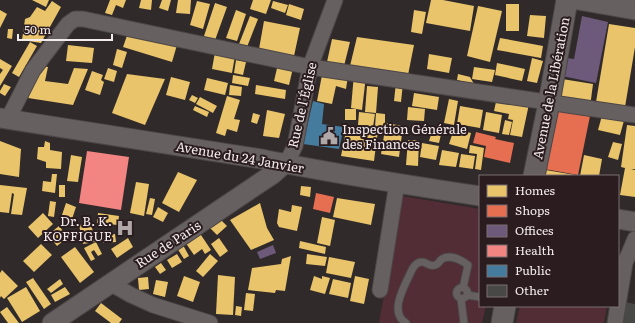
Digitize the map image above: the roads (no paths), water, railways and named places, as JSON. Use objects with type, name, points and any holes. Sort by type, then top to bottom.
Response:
[{"type":"main road","name":"Avenue de la Libération","points":[[534,175],[568,0]]},
{"type":"main road","points":[[502,323],[505,307]]},
{"type":"street","name":"Rue de l'Église","points":[[284,164],[295,146],[310,67],[334,0]]},
{"type":"street","points":[[578,0],[635,10]]},
{"type":"street","points":[[4,119],[33,70],[68,24],[75,19],[83,19],[310,67],[635,115]]},
{"type":"street","name":"Avenue du 24 Janvier","points":[[4,119],[479,196]]},
{"type":"street","name":"Rue de Paris","points":[[52,323],[273,174],[284,164]]},
{"type":"street","points":[[380,290],[397,183]]},
{"type":"street","points":[[619,305],[626,263],[635,239]]},
{"type":"street","points":[[110,283],[153,306],[210,323]]},
{"type":"street","points":[[616,323],[619,307]]},
{"type":"lane","points":[[403,323],[398,310],[400,296],[411,271],[419,262],[424,262],[434,266],[442,260],[450,257],[464,262],[468,265],[463,288]]},
{"type":"lane","points":[[463,288],[460,288],[456,292],[458,298],[461,299],[464,323]]},
{"type":"lane","points":[[463,288],[466,289],[467,295]]},
{"type":"lane","points":[[461,299],[467,295],[479,297]]},
{"type":"place","name":"Inspection Générale des Finances","points":[[329,136]]},
{"type":"place","name":"Dr. B. K. KOFFIGUE","points":[[125,228]]}]
